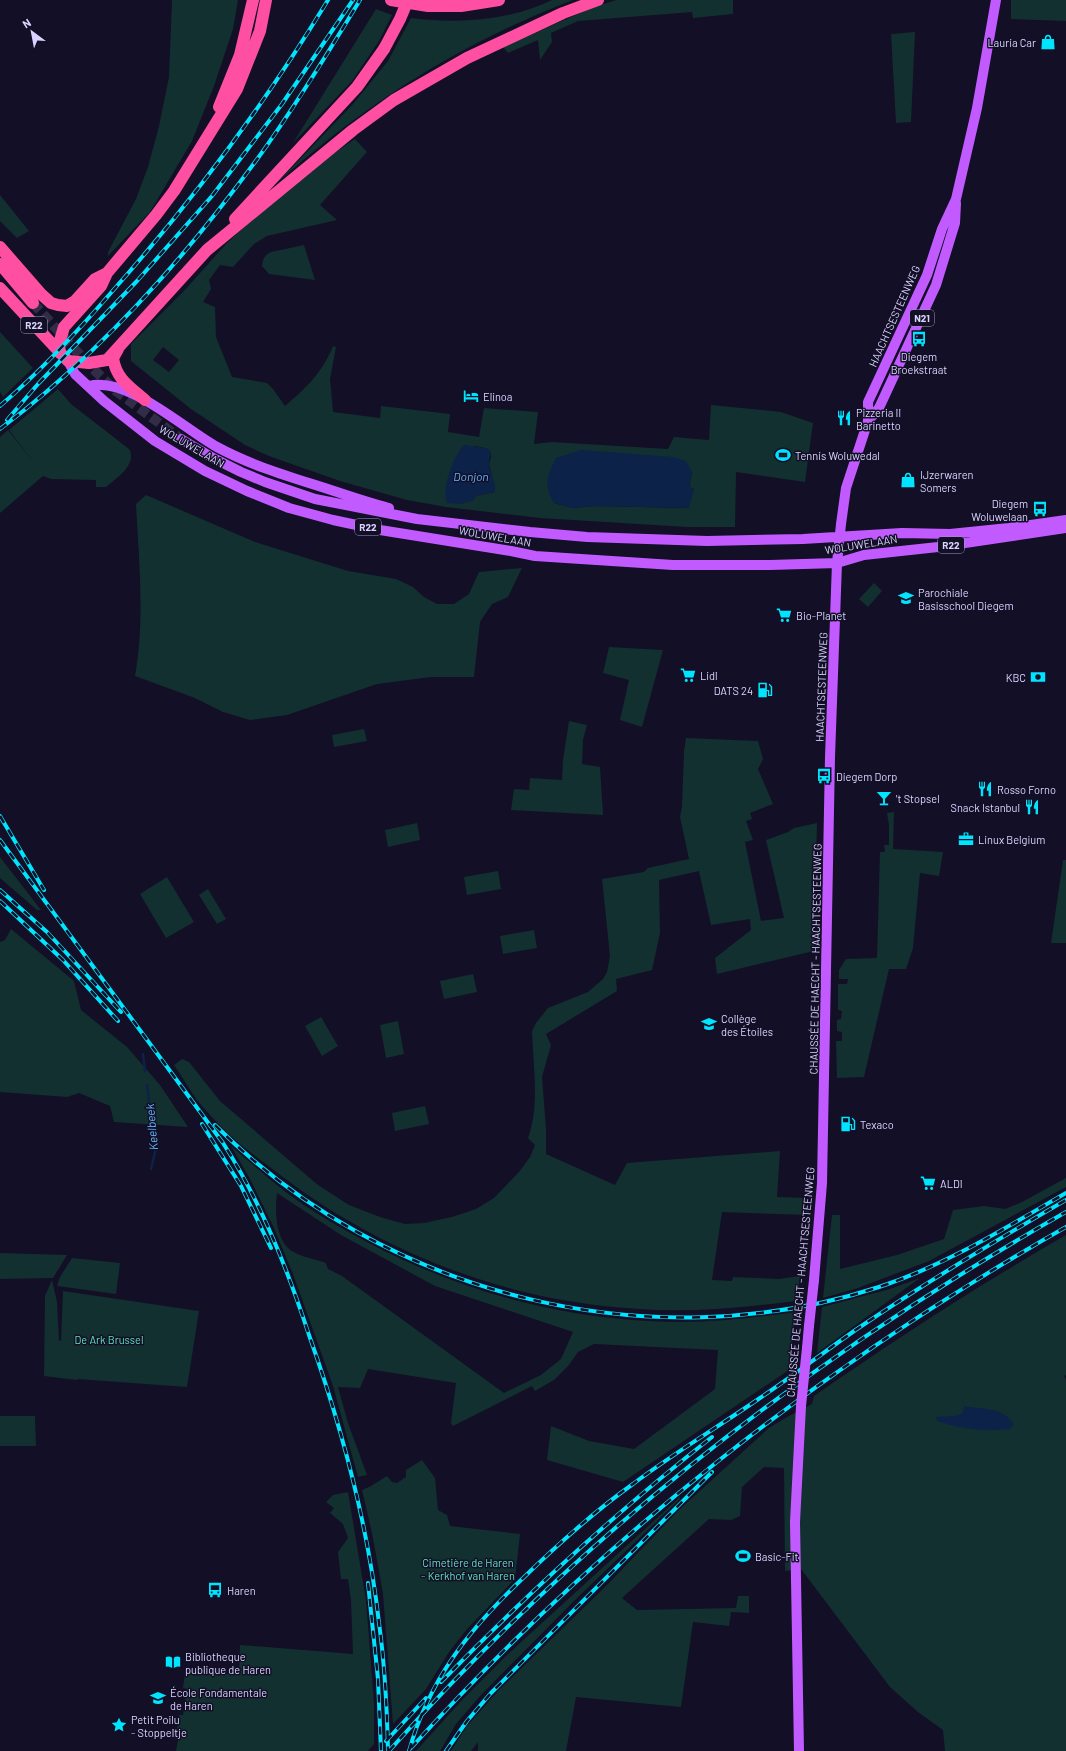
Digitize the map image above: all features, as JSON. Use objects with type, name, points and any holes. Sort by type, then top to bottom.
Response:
[{"type":"highway","points":[[208,134],[240,56],[253,0]]},
{"type":"highway","points":[[0,247],[37,298],[51,303],[67,306],[75,301],[95,279],[106,273],[122,257],[169,197],[237,89],[260,31],[266,0]]},
{"type":"highway","points":[[391,0],[428,6],[461,6],[500,0]]},
{"type":"highway","points":[[106,273],[101,286],[64,327],[59,344],[64,357],[99,362],[106,360],[120,346],[357,87],[384,48],[400,19],[408,0]]},
{"type":"highway","points":[[207,250],[353,130],[394,100],[462,61],[508,38],[563,13],[598,0]]},
{"type":"highway","name":"R22","points":[[0,264],[37,298]]},
{"type":"highway","name":"WOLUWELAAN","points":[[0,288],[64,357]]},
{"type":"highway","name":"R22","points":[[120,346],[113,358],[117,372],[123,381],[145,400]]},
{"type":"main road","name":"HAACHTSESTEENWEG","points":[[829,814],[837,563],[840,524],[846,488],[868,421],[879,408],[936,285],[955,224],[956,199],[977,108],[996,0]]},
{"type":"main road","name":"WOLUWELAAN","points":[[64,357],[75,374],[104,401],[154,440],[205,471],[247,491],[289,508],[332,520],[380,530],[543,557],[680,565],[763,565],[837,563],[864,555],[945,546],[1066,528]]},
{"type":"main road","name":"R22","points":[[89,386],[113,386],[145,400]]},
{"type":"main road","name":"WOLUWELAAN","points":[[145,400],[217,447],[247,461],[287,477],[378,506],[445,522]]},
{"type":"main road","name":"WOLUWELAAN","points":[[181,439],[213,458],[241,472],[315,499],[417,519],[566,535],[674,541],[840,537],[975,532],[1066,520]]},
{"type":"main road","name":"CHAUSSÉE DE HAECHT - HAACHTSESTEENWEG","points":[[799,1751],[795,1522],[801,1406],[810,1326],[822,1183],[829,814]]},
{"type":"green space","points":[[172,0],[238,0],[233,29],[214,86],[192,141],[150,212],[108,256],[108,252],[136,199],[148,167],[159,126],[169,77]]},
{"type":"green space","points":[[552,0],[573,0],[492,36],[453,56],[416,78],[379,102],[344,128],[309,155],[276,184],[353,104],[388,61],[411,18],[447,21],[501,17],[536,7]]},
{"type":"green space","points":[[616,0],[733,0],[733,14],[693,18],[692,12],[578,21],[551,33],[552,42],[540,60],[538,40],[508,53],[503,47],[594,7]]},
{"type":"green space","points":[[1011,0],[1066,0],[1066,21],[1011,19]]},
{"type":"green space","points":[[376,9],[392,15],[379,41],[352,81],[293,143]]},
{"type":"green space","points":[[915,32],[911,122],[896,123],[891,34]]},
{"type":"green space","points":[[355,139],[367,152],[320,205],[337,220],[267,236],[254,244],[233,267],[220,265],[209,280],[211,289],[203,302],[215,307],[216,337],[232,377],[267,383],[285,406],[319,372],[329,356],[333,346],[336,347],[330,379],[333,412],[380,418],[381,406],[450,414],[448,432],[479,437],[484,408],[538,412],[534,444],[552,442],[668,449],[674,437],[709,440],[711,405],[781,412],[813,423],[805,482],[736,472],[735,527],[687,527],[540,518],[446,507],[407,500],[340,481],[269,456],[245,445],[191,409],[131,361],[131,344],[183,292],[226,244],[274,199],[312,168]],"holes":[[[163,347],[179,360],[169,372],[153,360]],[[474,446],[485,448],[490,451],[491,457],[489,464],[495,488],[494,492],[476,496]],[[568,455],[692,472],[689,488],[694,488],[688,508],[595,506],[573,508],[554,503],[556,458]]]},
{"type":"green space","points":[[0,195],[29,231],[17,238],[0,221]]},
{"type":"green space","points":[[304,245],[315,280],[269,274],[262,266],[265,257],[271,252]]},
{"type":"green space","points":[[0,332],[33,368],[3,397],[0,392]]},
{"type":"green space","points":[[58,389],[71,404],[129,449],[131,460],[125,471],[106,487],[96,487],[96,480],[51,479],[43,476],[0,513],[0,437],[8,430],[35,464],[9,430]]},
{"type":"green space","points":[[146,495],[255,542],[348,571],[396,579],[413,587],[424,597],[437,604],[454,604],[469,594],[479,572],[522,568],[508,597],[492,604],[480,622],[474,677],[431,677],[377,684],[287,715],[250,720],[223,712],[195,698],[135,676],[141,612],[136,504]]},
{"type":"green space","points":[[874,583],[882,591],[868,607],[859,599]]},
{"type":"green space","points":[[609,647],[663,650],[642,727],[620,720],[629,680],[603,673]]},
{"type":"green space","points":[[569,721],[587,725],[583,740],[582,764],[600,767],[603,815],[511,810],[514,789],[529,790],[530,778],[562,780],[563,760]]},
{"type":"green space","points":[[364,729],[367,741],[334,747],[332,735]]},
{"type":"green space","points":[[686,738],[758,741],[763,759],[758,769],[773,804],[750,813],[752,819],[746,821],[753,840],[745,842],[761,921],[784,918],[766,840],[788,832],[794,828],[817,823],[814,951],[717,974],[715,958],[751,930],[750,919],[711,925],[699,871],[659,880],[660,933],[652,970],[616,979],[617,991],[546,1034],[551,1045],[542,1077],[546,1129],[546,1154],[615,1185],[627,1163],[780,1151],[777,1197],[809,1198],[809,1215],[722,1212],[712,1280],[732,1281],[733,1277],[779,1279],[800,1276],[797,1301],[699,1310],[639,1309],[589,1304],[539,1296],[491,1283],[443,1266],[397,1247],[310,1197],[245,1148],[209,1114],[197,1100],[174,1065],[182,1059],[189,1062],[220,1101],[318,1185],[349,1205],[380,1217],[405,1224],[424,1223],[452,1217],[476,1209],[494,1198],[519,1172],[530,1157],[535,1145],[528,1138],[532,1125],[535,1099],[532,1031],[536,1023],[548,1008],[588,992],[603,979],[607,972],[610,956],[602,879],[644,872],[648,868],[689,859],[680,817],[682,807],[684,751]]},
{"type":"green space","points":[[894,812],[893,849],[943,852],[939,876],[920,873],[913,948],[906,969],[889,969],[864,1077],[837,1078],[836,1041],[842,1041],[842,1032],[837,1031],[837,1020],[841,1019],[842,1011],[838,1010],[838,984],[847,984],[848,979],[839,979],[839,970],[846,959],[877,958],[880,852],[885,852],[884,845],[889,845],[889,825],[887,813]]},
{"type":"green space","points":[[417,823],[420,840],[388,847],[385,830]]},
{"type":"green space","points":[[0,857],[41,910],[37,910],[0,878]]},
{"type":"green space","points":[[1063,860],[1066,860],[1066,943],[1051,943]]},
{"type":"green space","points":[[498,871],[501,889],[467,895],[464,877]]},
{"type":"green space","points":[[167,877],[194,922],[166,938],[140,894]]},
{"type":"green space","points":[[208,889],[226,919],[217,924],[199,895]]},
{"type":"green space","points":[[11,929],[74,981],[81,1010],[127,1047],[160,1085],[188,1127],[114,1122],[110,1106],[79,1093],[67,1097],[0,1092],[0,942],[5,940]]},
{"type":"green space","points":[[534,930],[537,948],[503,954],[500,936]]},
{"type":"green space","points":[[473,974],[477,992],[444,999],[440,981]]},
{"type":"green space","points":[[321,1017],[338,1046],[322,1056],[305,1026]]},
{"type":"green space","points":[[398,1021],[404,1054],[386,1058],[380,1025]]},
{"type":"green space","points":[[425,1106],[429,1124],[395,1131],[392,1113]]},
{"type":"green space","points":[[231,1146],[290,1195],[310,1209],[353,1234],[397,1257],[442,1276],[487,1292],[534,1305],[581,1314],[630,1320],[680,1322],[724,1320],[796,1312],[789,1370],[623,1482],[547,1460],[551,1426],[589,1441],[634,1449],[715,1389],[718,1350],[594,1344],[578,1352],[569,1365],[554,1380],[535,1391],[532,1386],[453,1426],[451,1423],[456,1383],[368,1369],[360,1388],[338,1387],[348,1423],[367,1475],[358,1477],[333,1386],[293,1274],[273,1226],[250,1179]],"holes":[[[277,1193],[341,1235],[435,1286],[573,1332],[561,1359],[541,1375],[504,1393],[342,1276],[328,1269],[326,1263],[300,1255],[286,1246],[282,1240],[277,1225]]]},
{"type":"green space","points":[[1066,1178],[1066,1187],[929,1261],[858,1288],[823,1298],[832,1215],[840,1215],[840,1269],[897,1255],[944,1239],[953,1210],[984,1206],[1005,1209],[1022,1202]]},
{"type":"green space","points":[[1066,1235],[1066,1375],[1064,1376],[1066,1380],[1066,1751],[945,1751],[943,1730],[918,1712],[890,1687],[801,1569],[785,1571],[784,1468],[764,1467],[742,1487],[740,1516],[731,1520],[709,1519],[622,1598],[637,1610],[736,1608],[738,1596],[749,1596],[749,1613],[731,1612],[729,1626],[693,1622],[681,1707],[576,1697],[566,1751],[478,1751],[478,1742],[471,1751],[451,1751],[467,1726],[498,1691],[606,1586],[680,1509],[769,1428],[812,1404],[814,1396],[907,1333],[1001,1273]]},
{"type":"green space","points":[[0,1253],[67,1255],[53,1278],[0,1279]]},
{"type":"green space","points":[[72,1258],[120,1263],[116,1294],[57,1286],[60,1277]]},
{"type":"green space","points":[[920,1278],[817,1353],[822,1307],[890,1289]]},
{"type":"green space","name":"De Ark Brussel","points":[[52,1280],[57,1302],[59,1340],[61,1341],[63,1291],[199,1311],[187,1387],[77,1380],[44,1376],[45,1296]]},
{"type":"green space","points":[[0,1416],[35,1416],[36,1446],[0,1446]]},
{"type":"green space","name":"Cimetière de Haren - Kerkhof van Haren","points":[[422,1460],[435,1478],[438,1510],[447,1515],[450,1526],[520,1534],[515,1579],[467,1629],[449,1652],[426,1689],[393,1724],[383,1594],[372,1533],[362,1490],[387,1476],[392,1482],[397,1483],[406,1477],[406,1470]]},
{"type":"green space","points":[[348,1492],[366,1600],[374,1703],[374,1744],[368,1751],[176,1751],[180,1730],[177,1729],[179,1715],[183,1715],[187,1689],[183,1688],[185,1673],[192,1674],[192,1670],[239,1675],[240,1645],[353,1654],[351,1600],[348,1579],[341,1579],[338,1552],[348,1538],[343,1524],[330,1513],[334,1508],[326,1502],[333,1495]]},
{"type":"green space","points":[[680,1497],[680,1499],[573,1602],[481,1695],[456,1724],[440,1751],[416,1751],[462,1700],[508,1654]]},
{"type":"water","name":"Donjon","points":[[464,445],[485,448],[490,451],[489,464],[495,489],[494,492],[476,496],[473,501],[461,504],[447,503],[447,481],[456,456]]},
{"type":"water","points":[[581,450],[674,457],[686,461],[692,472],[689,487],[694,488],[689,508],[595,506],[573,508],[554,503],[547,486],[550,470],[556,458]]},
{"type":"water","points":[[964,1406],[998,1411],[1009,1418],[1014,1424],[1010,1429],[982,1430],[964,1428],[937,1421],[936,1417],[955,1416],[963,1413]]},
{"type":"waterway","name":"Keelbeek","points":[[143,1054],[145,1071]]},
{"type":"waterway","name":"Keelbeek","points":[[147,1085],[156,1148],[151,1169]]},
{"type":"tunnel","points":[[33,303],[89,365],[116,391],[181,439]]},
{"type":"railway","points":[[0,406],[46,364],[75,334],[174,219],[255,112],[328,0]]},
{"type":"railway","points":[[7,420],[38,384],[137,281],[212,196],[282,104],[353,0]]},
{"type":"railway","points":[[0,429],[37,400],[106,337],[171,268],[230,195],[272,139],[311,80],[360,0]]},
{"type":"railway","points":[[0,816],[44,890]]},
{"type":"railway","points":[[0,840],[223,1143],[237,1165],[272,1236],[292,1285],[321,1370],[343,1441],[361,1513],[374,1586],[381,1639],[388,1751]]},
{"type":"railway","points":[[0,890],[47,932],[121,1012]]},
{"type":"railway","points":[[0,901],[63,960],[118,1021]]},
{"type":"railway","points":[[202,1124],[241,1186],[271,1248]]},
{"type":"railway","points":[[215,1125],[283,1184],[358,1233],[439,1271],[524,1298],[613,1314],[702,1317],[791,1309],[879,1287],[952,1257],[1066,1193]]},
{"type":"railway","points":[[409,1751],[417,1725],[427,1702],[452,1658],[467,1638],[520,1581],[589,1518],[618,1495],[680,1451],[772,1390],[857,1329],[908,1295],[1066,1200]]},
{"type":"railway","points":[[389,1751],[463,1671],[541,1595],[622,1523],[705,1454],[792,1388],[881,1326],[972,1267],[1066,1212]]},
{"type":"railway","points":[[411,1748],[483,1672],[558,1598],[637,1528],[718,1461],[802,1398],[888,1337],[976,1280],[1066,1227]]},
{"type":"railway","points":[[441,1682],[572,1555],[676,1465],[712,1437]]},
{"type":"railway","points":[[446,1751],[467,1721],[491,1693],[712,1472]]},
{"type":"railway","points":[[368,1583],[378,1679],[381,1751]]},
{"type":"railway","points":[[386,1741],[426,1698]]},
{"type":"place","name":"Lauria Car","points":[[1048,42]]},
{"type":"place","name":"Diegem Broekstraat","points":[[919,339]]},
{"type":"place","name":"Elinoa","points":[[471,396]]},
{"type":"place","name":"Pizzeria Il Barinetto","points":[[844,418]]},
{"type":"place","name":"Tennis Woluwedal","points":[[783,455]]},
{"type":"place","name":"IJzerwaren Somers","points":[[908,480]]},
{"type":"place","name":"Diegem Woluwelaan","points":[[1040,509]]},
{"type":"place","name":"Parochiale Basisschool Diegem","points":[[906,598]]},
{"type":"place","name":"Bio-Planet","points":[[784,615]]},
{"type":"place","name":"Lidl","points":[[688,675]]},
{"type":"place","name":"KBC","points":[[1038,677]]},
{"type":"place","name":"DATS 24","points":[[765,690]]},
{"type":"place","name":"Diegem Dorp","points":[[824,776]]},
{"type":"place","name":"Rosso Forno","points":[[985,789]]},
{"type":"place","name":"'t Stopsel","points":[[884,798]]},
{"type":"place","name":"Snack Istanbul","points":[[1032,807]]},
{"type":"place","name":"Linux Belgium","points":[[966,839]]},
{"type":"place","name":"Collège des Étoiles","points":[[709,1024]]},
{"type":"place","name":"Texaco","points":[[848,1124]]},
{"type":"place","name":"ALDI","points":[[928,1183]]},
{"type":"place","name":"Basic-Fit","points":[[743,1556]]},
{"type":"place","name":"Haren","points":[[215,1590]]},
{"type":"place","name":"Bibliotheque publique de Haren","points":[[173,1662]]},
{"type":"place","name":"École Fondamentale de Haren","points":[[158,1698]]},
{"type":"place","name":"Petit Poilu - Stoppeltje","points":[[119,1725]]}]
